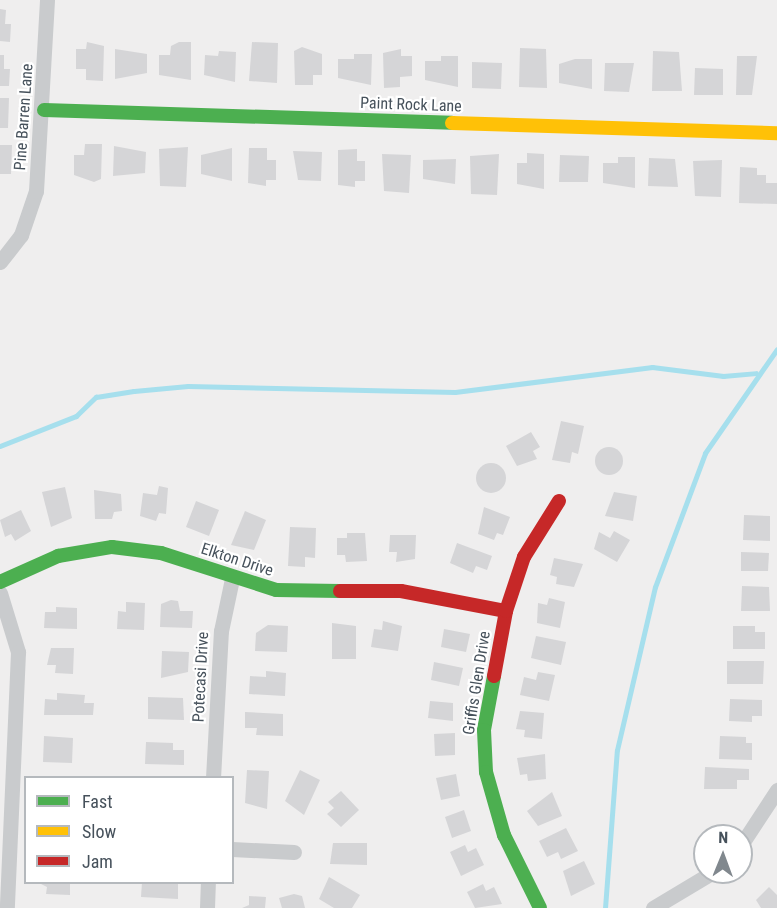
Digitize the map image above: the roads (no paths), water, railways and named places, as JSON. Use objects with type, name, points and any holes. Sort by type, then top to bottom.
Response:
[{"type":"street","name":"Pine Barren Lane","points":[[0,262],[21,235],[36,191],[44,110],[47,0]]},
{"type":"street","name":"Paint Rock Lane","points":[[44,110],[777,133]]},
{"type":"street","name":"Griffis Glen Drive","points":[[540,908],[504,835],[486,772],[484,730],[506,611],[524,556],[559,501]]},
{"type":"street","name":"Elkton Drive","points":[[0,582],[58,556],[112,547],[161,553],[232,579],[301,593],[432,594],[506,611]]},
{"type":"street","name":"Potecasi Drive","points":[[213,776],[221,631],[232,579]]},
{"type":"street","points":[[0,593],[18,652],[7,908]]},
{"type":"street","points":[[753,827],[777,790]]},
{"type":"street","points":[[234,849],[294,852]]},
{"type":"street","points":[[207,908],[208,884]]},
{"type":"street","points":[[653,908],[693,884]]},
{"type":"waterway","points":[[605,908],[617,750],[655,587],[705,453],[777,349]]},
{"type":"waterway","points":[[0,446],[76,416],[96,397],[134,391],[188,386],[455,392],[652,367],[723,376],[756,373]]}]
